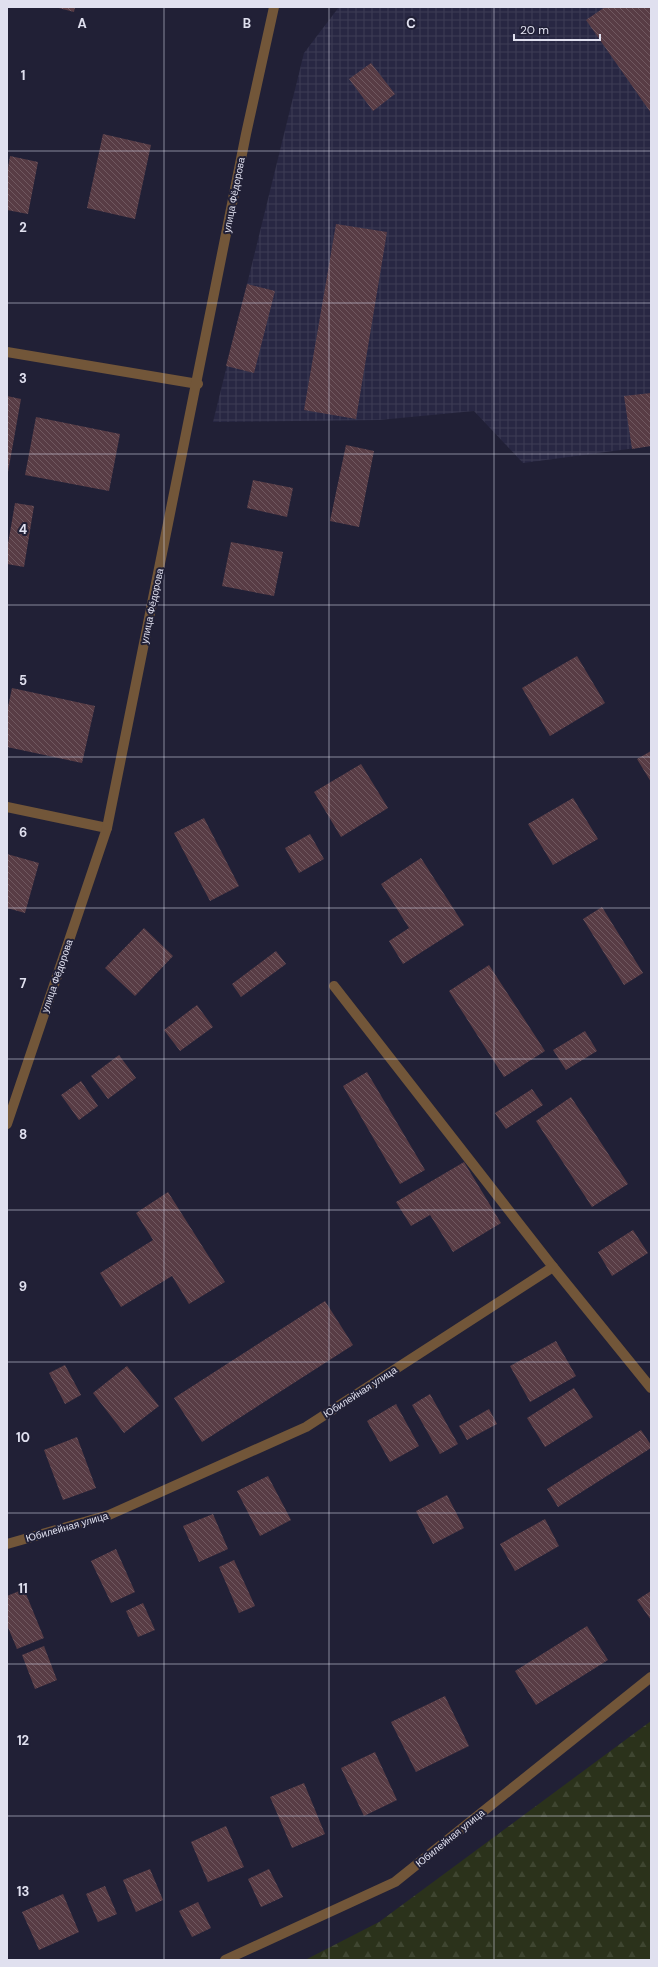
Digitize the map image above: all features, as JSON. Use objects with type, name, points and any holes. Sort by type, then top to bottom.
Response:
[{"type":"street","name":"улица Фёдорова","points":[[7,1124],[107,828],[198,384],[246,134],[274,7]]},
{"type":"street","points":[[7,352],[198,384]]},
{"type":"street","points":[[7,807],[107,828]]},
{"type":"street","points":[[334,986],[553,1267],[651,1388]]},
{"type":"street","name":"Юбилейная улица","points":[[7,1544],[109,1515],[306,1427],[553,1267]]},
{"type":"street","name":"Юбилейная улица","points":[[225,1960],[395,1882],[651,1677]]},
{"type":"shaded area","points":[[339,7],[651,7],[651,446],[523,463],[474,411],[379,420],[213,422],[304,53]]},
{"type":"green space","points":[[651,1721],[651,1960],[305,1960],[379,1922]]},
{"type":"building","points":[[55,7],[75,7],[74,12]]},
{"type":"building","points":[[605,7],[651,7],[651,113],[586,20]]},
{"type":"building","points":[[371,63],[395,94],[373,111],[349,79]]},
{"type":"building","points":[[103,134],[151,145],[135,219],[87,208]]},
{"type":"building","points":[[10,156],[38,162],[28,214],[7,210],[7,174]]},
{"type":"building","points":[[336,224],[387,232],[356,419],[304,410]]},
{"type":"building","points":[[247,284],[275,291],[254,373],[226,366]]},
{"type":"building","points":[[651,393],[651,446],[632,449],[624,396]]},
{"type":"building","points":[[7,396],[21,399],[8,472],[7,472]]},
{"type":"building","points":[[36,417],[120,434],[109,491],[25,475]]},
{"type":"building","points":[[346,445],[374,451],[359,527],[330,521]]},
{"type":"building","points":[[253,480],[293,488],[287,517],[247,508]]},
{"type":"building","points":[[15,503],[34,506],[24,567],[7,564],[7,550]]},
{"type":"building","points":[[231,542],[283,552],[274,596],[222,586]]},
{"type":"building","points":[[577,656],[605,703],[550,736],[522,688]]},
{"type":"building","points":[[12,688],[95,706],[82,763],[7,747],[7,712]]},
{"type":"building","points":[[651,751],[651,782],[637,759]]},
{"type":"building","points":[[361,764],[388,808],[341,837],[314,792]]},
{"type":"building","points":[[573,798],[598,839],[553,865],[528,824]]},
{"type":"building","points":[[204,818],[239,886],[210,901],[174,833]]},
{"type":"building","points":[[310,834],[324,859],[299,873],[285,848]]},
{"type":"building","points":[[7,854],[39,863],[25,913],[7,908]]},
{"type":"building","points":[[421,858],[464,925],[403,964],[389,941],[409,928],[381,884]]},
{"type":"building","points":[[602,907],[643,973],[624,985],[583,919]]},
{"type":"building","points":[[144,928],[173,956],[135,996],[105,968]]},
{"type":"building","points":[[276,951],[286,964],[241,997],[232,984]]},
{"type":"building","points":[[489,965],[545,1051],[504,1077],[449,991]]},
{"type":"building","points":[[197,1005],[213,1027],[180,1051],[164,1030]]},
{"type":"building","points":[[585,1031],[597,1051],[566,1070],[553,1050]]},
{"type":"building","points":[[119,1055],[136,1078],[108,1099],[91,1076]]},
{"type":"building","points":[[367,1072],[425,1170],[400,1184],[343,1086]]},
{"type":"building","points":[[81,1081],[98,1106],[79,1120],[61,1095]]},
{"type":"building","points":[[532,1089],[543,1105],[506,1129],[495,1113]]},
{"type":"building","points":[[571,1097],[628,1184],[592,1207],[536,1121]]},
{"type":"building","points":[[464,1162],[501,1223],[453,1252],[430,1215],[411,1226],[396,1202]]},
{"type":"building","points":[[168,1192],[225,1282],[189,1304],[172,1276],[121,1307],[100,1273],[153,1240],[136,1213]]},
{"type":"building","points":[[633,1230],[648,1253],[612,1276],[598,1252]]},
{"type":"building","points":[[325,1301],[353,1345],[202,1442],[174,1398]]},
{"type":"building","points":[[556,1341],[576,1376],[530,1402],[510,1366]]},
{"type":"building","points":[[65,1365],[81,1395],[65,1404],[49,1373]]},
{"type":"building","points":[[127,1366],[159,1406],[124,1433],[93,1393]]},
{"type":"building","points":[[574,1388],[593,1417],[545,1447],[527,1418]]},
{"type":"building","points":[[430,1394],[458,1444],[440,1454],[412,1405]]},
{"type":"building","points":[[396,1404],[419,1446],[390,1462],[367,1421]]},
{"type":"building","points":[[489,1409],[497,1424],[467,1440],[459,1426]]},
{"type":"building","points":[[641,1430],[651,1445],[651,1448],[558,1507],[547,1489]]},
{"type":"building","points":[[77,1437],[96,1488],[63,1500],[44,1450]]},
{"type":"building","points":[[268,1476],[291,1520],[260,1536],[237,1491]]},
{"type":"building","points":[[447,1495],[464,1528],[433,1544],[416,1511]]},
{"type":"building","points":[[213,1514],[228,1549],[199,1562],[183,1526]]},
{"type":"building","points":[[545,1519],[559,1546],[515,1571],[500,1544]]},
{"type":"building","points":[[116,1549],[135,1592],[111,1603],[91,1561]]},
{"type":"building","points":[[234,1560],[255,1606],[239,1613],[219,1567]]},
{"type":"building","points":[[24,1589],[44,1638],[17,1649],[7,1625],[7,1596]]},
{"type":"building","points":[[651,1591],[651,1620],[637,1600]]},
{"type":"building","points":[[143,1603],[155,1630],[138,1637],[126,1611]]},
{"type":"building","points":[[587,1626],[608,1660],[536,1705],[515,1671]]},
{"type":"building","points":[[44,1646],[57,1680],[35,1689],[22,1655]]},
{"type":"building","points":[[445,1696],[469,1746],[416,1772],[391,1722]]},
{"type":"building","points":[[375,1752],[397,1800],[364,1816],[341,1768]]},
{"type":"building","points":[[304,1783],[325,1834],[292,1848],[270,1797]]},
{"type":"building","points":[[226,1826],[244,1867],[208,1882],[191,1842]]},
{"type":"building","points":[[150,1869],[163,1900],[136,1912],[123,1880]]},
{"type":"building","points":[[269,1869],[283,1897],[261,1907],[248,1879]]},
{"type":"building","points":[[105,1886],[117,1914],[98,1922],[86,1894]]},
{"type":"building","points":[[63,1894],[79,1932],[39,1950],[22,1912]]},
{"type":"building","points":[[198,1902],[211,1928],[192,1937],[179,1911]]}]
